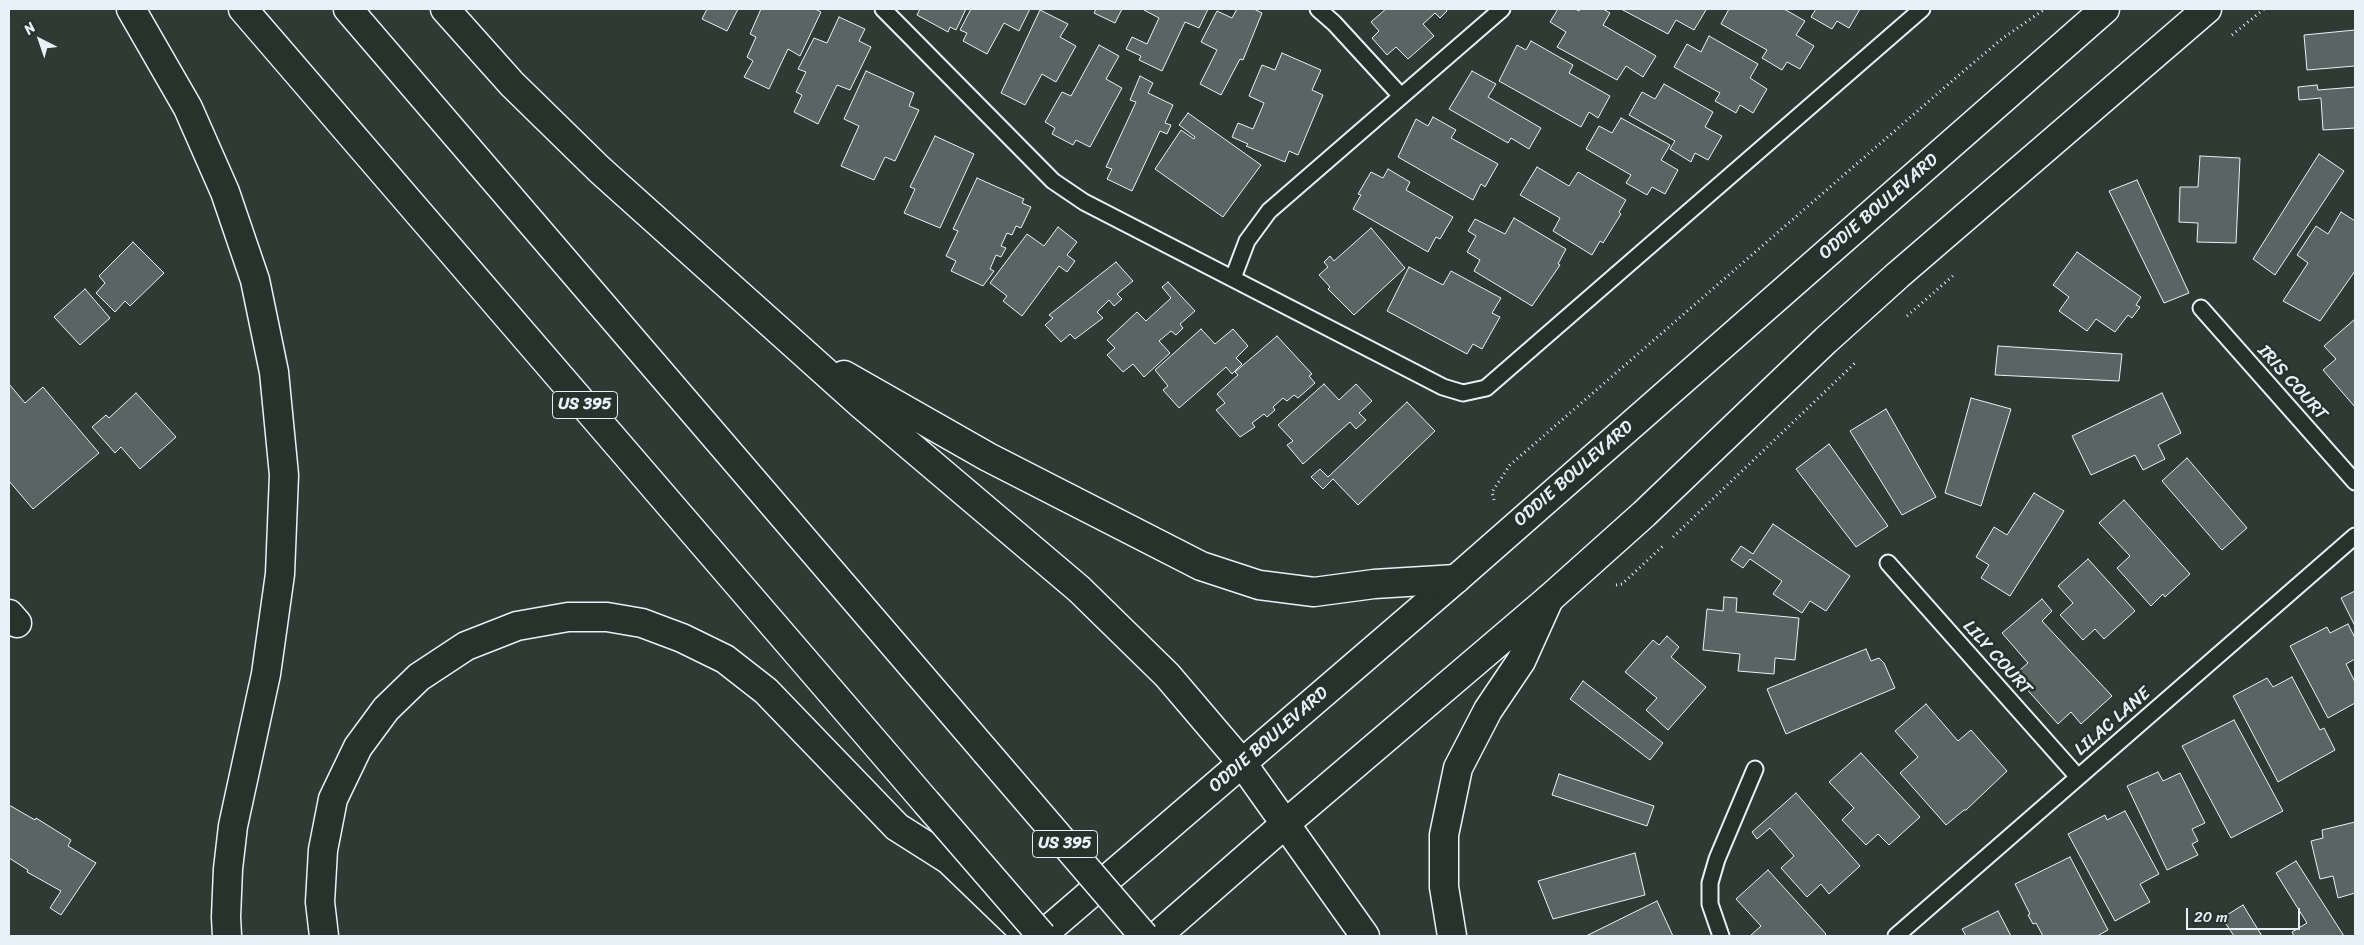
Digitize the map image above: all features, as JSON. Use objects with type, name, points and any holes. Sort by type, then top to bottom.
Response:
[{"type":"main road","points":[[130,9],[188,108],[225,192],[255,280],[275,381],[284,476],[280,574],[266,674],[233,826],[227,888],[227,936]]},
{"type":"main road","name":"US 395","points":[[243,9],[1042,936]]},
{"type":"main road","name":"US 395","points":[[348,9],[1144,936]]},
{"type":"main road","points":[[445,9],[512,84],[600,170],[809,357],[1079,589],[1167,675],[1242,763],[1365,936]]},
{"type":"main road","name":"ODDIE BOULEVARD","points":[[1042,936],[1456,579],[2105,9]]},
{"type":"main road","points":[[1157,936],[1284,824],[1556,592],[1644,514],[1826,340],[1898,275],[2207,9]]},
{"type":"main road","points":[[809,357],[880,394],[988,458],[1201,566],[1259,584],[1314,592],[1374,584],[1456,579]]},
{"type":"main road","points":[[1452,936],[1444,886],[1444,835],[1458,768],[1488,710],[1521,661],[1556,592]]},
{"type":"main road","points":[[324,936],[320,902],[323,850],[333,799],[358,747],[386,709],[419,677],[466,646],[517,626],[568,617],[607,617],[642,623],[682,638],[725,658],[766,691],[897,828],[949,860],[1028,936]]},
{"type":"lane","points":[[884,9],[1053,180],[1084,202],[1444,388],[1463,393],[1486,388],[1922,9]]},
{"type":"lane","points":[[1318,9],[1334,23],[1401,96]]},
{"type":"lane","points":[[1233,278],[1247,241],[1269,211],[1502,9]]},
{"type":"lane","name":"IRIS COURT","points":[[2201,308],[2355,482]]},
{"type":"lane","name":"LILAC LANE","points":[[1896,936],[2355,536]]},
{"type":"lane","name":"LILY COURT","points":[[1888,563],[2078,778]]},
{"type":"lane","points":[[1721,936],[1710,904],[1710,883],[1716,859],[1755,769]]},
{"type":"path","points":[[1502,538],[1492,492],[1510,465],[1959,75],[2004,38],[2045,9]]},
{"type":"path","points":[[2224,41],[2264,9]]},
{"type":"path","points":[[1901,322],[1958,271]]},
{"type":"path","points":[[1556,592],[1622,584],[1729,485],[1858,360]]},
{"type":"building","points":[[707,9],[738,9],[727,31],[702,19]]},
{"type":"building","points":[[761,9],[815,9],[821,12],[800,56],[788,49],[769,89],[744,77],[753,61],[747,57],[756,37],[750,34]]},
{"type":"building","points":[[920,9],[966,9],[956,30],[950,27],[948,32],[917,15]]},
{"type":"building","points":[[971,9],[1030,9],[1019,31],[1004,23],[987,54],[963,41],[967,33],[960,30]]},
{"type":"building","points":[[1096,9],[1122,9],[1115,23],[1094,13]]},
{"type":"building","points":[[1145,9],[1208,9],[1199,28],[1185,22],[1162,71],[1139,60],[1141,56],[1126,49],[1132,37],[1147,44],[1159,18]]},
{"type":"building","points":[[1237,9],[1254,9],[1262,13],[1243,60],[1240,59],[1221,95],[1200,84],[1217,50],[1201,42],[1217,11],[1232,18]]},
{"type":"building","points":[[1386,9],[1445,9],[1447,11],[1440,18],[1435,13],[1423,24],[1434,36],[1408,59],[1396,47],[1387,55],[1372,38],[1379,31],[1371,22]]},
{"type":"building","points":[[1558,9],[1575,9],[1579,11],[1580,9],[1603,9],[1610,13],[1603,25],[1656,56],[1643,77],[1626,66],[1617,80],[1557,47],[1566,32],[1550,22]]},
{"type":"building","points":[[1621,9],[1706,10],[1694,30],[1676,20],[1668,34]]},
{"type":"building","points":[[1729,9],[1784,9],[1805,21],[1796,35],[1814,46],[1800,69],[1787,62],[1782,70],[1762,58],[1767,50],[1721,24]]},
{"type":"building","points":[[1816,9],[1860,9],[1849,28],[1837,21],[1832,29],[1811,17]]},
{"type":"building","points":[[1040,10],[1068,24],[1060,37],[1076,46],[1056,82],[1042,74],[1025,105],[1001,93]]},
{"type":"building","points":[[839,17],[865,29],[859,41],[871,47],[850,90],[837,85],[818,124],[794,112],[802,95],[796,92],[806,72],[798,69],[814,38],[827,43]]},
{"type":"building","points":[[2355,30],[2355,66],[2307,70],[2304,35]]},
{"type":"building","points":[[1709,36],[1758,64],[1750,78],[1767,89],[1753,113],[1740,105],[1736,113],[1715,101],[1720,93],[1674,67],[1687,44],[1701,52]]},
{"type":"building","points":[[1531,41],[1573,65],[1569,73],[1610,96],[1598,118],[1589,112],[1581,127],[1499,81],[1517,45],[1526,50]]},
{"type":"building","points":[[1099,45],[1119,56],[1106,79],[1122,88],[1090,147],[1076,140],[1073,145],[1052,134],[1055,128],[1045,122],[1062,92],[1071,96]]},
{"type":"building","points":[[1282,53],[1321,70],[1312,90],[1323,95],[1298,155],[1289,151],[1285,162],[1246,146],[1248,144],[1232,137],[1238,123],[1253,129],[1264,103],[1249,96],[1262,65],[1275,70]]},
{"type":"building","points":[[866,71],[914,93],[909,106],[919,110],[895,161],[885,157],[874,180],[841,166],[859,126],[844,119]]},
{"type":"building","points":[[1472,71],[1496,84],[1488,97],[1541,128],[1529,149],[1511,138],[1508,143],[1449,109]]},
{"type":"building","points":[[1140,76],[1153,83],[1148,93],[1173,105],[1165,123],[1171,125],[1167,134],[1160,131],[1132,191],[1107,179],[1112,169],[1106,167],[1136,102],[1130,100]]},
{"type":"building","points":[[1664,84],[1713,112],[1705,127],[1722,136],[1708,160],[1695,153],[1691,162],[1670,149],[1675,141],[1629,115],[1642,92],[1655,99]]},
{"type":"building","points":[[2317,85],[2318,90],[2355,87],[2355,128],[2323,130],[2321,98],[2299,100],[2298,87]]},
{"type":"building","points":[[1188,113],[1261,165],[1223,217],[1155,169],[1181,130],[1194,139],[1195,137],[1179,125]]},
{"type":"building","points":[[1433,117],[1456,130],[1451,138],[1498,164],[1485,187],[1481,184],[1473,200],[1398,157],[1416,119],[1428,126]]},
{"type":"building","points":[[1621,118],[1670,145],[1661,160],[1678,170],[1665,194],[1652,187],[1647,195],[1626,183],[1631,175],[1586,149],[1599,126],[1612,133]]},
{"type":"building","points":[[935,136],[974,154],[940,228],[904,213],[915,189],[910,187]]},
{"type":"building","points":[[2319,154],[2344,171],[2275,275],[2253,259]]},
{"type":"building","points":[[2200,156],[2240,158],[2236,243],[2197,242],[2198,223],[2179,222],[2180,187],[2198,187]]},
{"type":"building","points":[[1537,167],[1569,186],[1578,172],[1626,200],[1619,212],[1621,214],[1603,243],[1600,241],[1592,255],[1553,231],[1560,218],[1520,195]]},
{"type":"building","points":[[1388,169],[1410,182],[1406,190],[1453,217],[1440,239],[1436,237],[1428,252],[1353,209],[1361,195],[1358,194],[1371,172],[1383,178]]},
{"type":"building","points":[[977,178],[1024,199],[1022,203],[1031,207],[1021,228],[1016,226],[1012,235],[1007,233],[1001,246],[1006,248],[1001,257],[996,255],[990,269],[994,271],[983,286],[951,271],[956,261],[946,256],[958,231],[953,229]]},
{"type":"building","points":[[2137,180],[2189,293],[2164,303],[2109,191]]},
{"type":"building","points":[[2341,212],[2355,221],[2355,271],[2320,321],[2283,301],[2308,263],[2297,255],[2316,226],[2328,234]]},
{"type":"building","points":[[1514,218],[1566,249],[1558,264],[1560,265],[1532,306],[1474,271],[1480,260],[1467,252],[1476,236],[1468,231],[1475,219],[1505,234]]},
{"type":"building","points":[[1058,227],[1077,242],[1067,255],[1075,261],[1067,272],[1059,266],[1022,316],[1003,301],[1007,296],[990,283],[1027,234],[1044,246]]},
{"type":"building","points":[[1371,228],[1405,268],[1354,315],[1328,289],[1330,287],[1319,275],[1328,267],[1324,262],[1330,256],[1334,261]]},
{"type":"building","points":[[133,242],[164,273],[130,306],[125,301],[115,312],[96,293],[105,283],[99,276]]},
{"type":"building","points":[[2077,252],[2141,297],[2136,305],[2140,307],[2132,318],[2128,315],[2115,332],[2096,319],[2087,331],[2059,311],[2069,297],[2053,285]]},
{"type":"building","points":[[1116,262],[1133,281],[1117,294],[1122,299],[1114,306],[1109,300],[1097,312],[1103,318],[1075,339],[1070,334],[1061,342],[1045,325],[1053,318],[1049,315]]},
{"type":"building","points":[[1409,267],[1443,285],[1451,271],[1501,298],[1492,313],[1500,317],[1482,349],[1473,344],[1467,354],[1387,311]]},
{"type":"building","points":[[1168,282],[1195,311],[1180,324],[1183,328],[1176,335],[1171,331],[1159,341],[1170,353],[1144,377],[1133,364],[1123,372],[1107,355],[1115,348],[1107,340],[1137,312],[1146,321],[1171,298],[1162,287]]},
{"type":"building","points":[[85,289],[110,318],[80,345],[54,317]]},
{"type":"building","points":[[2355,319],[2355,407],[2323,370],[2336,359],[2324,346]]},
{"type":"building","points":[[1201,329],[1215,344],[1233,329],[1248,346],[1236,358],[1242,364],[1232,374],[1226,367],[1179,408],[1163,390],[1168,386],[1155,370]]},
{"type":"building","points":[[1277,336],[1312,374],[1309,376],[1315,383],[1298,398],[1294,395],[1287,401],[1283,398],[1273,407],[1275,410],[1267,417],[1264,414],[1252,423],[1255,427],[1240,437],[1216,410],[1225,403],[1217,394],[1238,375],[1235,372]]},
{"type":"building","points":[[1998,346],[2122,354],[2119,381],[1995,375]]},
{"type":"building","points":[[9,384],[25,403],[43,387],[99,453],[33,509],[9,481]]},
{"type":"building","points":[[1324,384],[1339,400],[1356,384],[1372,401],[1359,413],[1366,420],[1356,429],[1350,422],[1303,464],[1287,445],[1293,441],[1278,425]]},
{"type":"building","points":[[136,393],[176,437],[140,469],[121,447],[115,453],[92,427],[106,415],[109,418]]},
{"type":"building","points":[[2162,393],[2181,433],[2158,445],[2165,459],[2143,470],[2135,455],[2091,475],[2072,436]]},
{"type":"building","points":[[1971,398],[2011,409],[1981,506],[1945,493]]},
{"type":"building","points":[[1407,402],[1435,431],[1358,505],[1333,479],[1323,489],[1311,477],[1320,469],[1328,477]]},
{"type":"building","points":[[1886,409],[1936,497],[1902,515],[1850,431]]},
{"type":"building","points":[[1829,444],[1888,526],[1856,547],[1796,469]]},
{"type":"building","points":[[2187,458],[2247,528],[2222,550],[2162,481]]},
{"type":"building","points":[[2034,493],[2064,511],[2010,596],[1981,578],[1989,565],[1976,557],[1994,527],[2007,535]]},
{"type":"building","points":[[2124,500],[2190,574],[2165,597],[2163,594],[2151,606],[2117,568],[2130,556],[2099,523]]},
{"type":"building","points":[[1773,524],[1850,576],[1826,611],[1810,601],[1802,613],[1773,594],[1782,581],[1750,559],[1743,568],[1731,560],[1741,546],[1753,554]]},
{"type":"building","points":[[2088,559],[2135,611],[2104,639],[2095,629],[2083,640],[2060,615],[2073,603],[2058,586]]},
{"type":"building","points":[[2355,591],[2355,626],[2341,598]]},
{"type":"building","points":[[1724,597],[1737,598],[1736,612],[1799,618],[1795,660],[1775,658],[1774,674],[1738,671],[1740,654],[1703,650],[1707,609],[1723,611]]},
{"type":"building","points":[[2042,599],[2052,611],[2042,621],[2112,696],[2081,724],[2071,712],[2058,724],[2014,675],[2028,663],[2002,633]]},
{"type":"building","points":[[2348,624],[2355,638],[2355,659],[2346,664],[2355,682],[2355,703],[2328,718],[2290,646],[2327,627],[2330,633]]},
{"type":"building","points":[[1667,636],[1679,647],[1671,657],[1706,687],[1668,730],[1646,710],[1657,698],[1625,672],[1653,640],[1659,645]]},
{"type":"building","points":[[1866,649],[1871,661],[1879,658],[1884,663],[1895,688],[1786,734],[1767,689]]},
{"type":"building","points":[[2292,677],[2320,730],[2324,728],[2335,750],[2278,782],[2233,696],[2267,678],[2273,687]]},
{"type":"building","points":[[1583,681],[1663,743],[1650,760],[1570,699]]},
{"type":"building","points":[[1926,704],[1958,741],[1971,730],[2007,771],[1966,810],[1946,825],[1900,773],[1918,757],[1895,731]]},
{"type":"building","points":[[2234,720],[2283,811],[2231,838],[2182,746]]},
{"type":"building","points":[[1861,753],[1920,817],[1889,845],[1878,834],[1866,845],[1842,820],[1854,808],[1829,782]]},
{"type":"building","points":[[2158,772],[2163,781],[2180,773],[2205,823],[2192,829],[2198,841],[2192,844],[2198,855],[2167,870],[2127,786]]},
{"type":"building","points":[[1559,774],[1654,806],[1647,826],[1552,795]]},
{"type":"building","points":[[1796,793],[1860,866],[1829,894],[1821,884],[1807,897],[1781,868],[1794,856],[1770,828],[1757,839],[1752,832]]},
{"type":"building","points":[[9,805],[35,820],[36,818],[71,840],[68,846],[96,863],[61,915],[50,908],[61,891],[27,872],[28,870],[9,858]]},
{"type":"building","points":[[2125,811],[2159,874],[2140,884],[2150,902],[2115,921],[2068,834],[2105,815],[2107,820]]},
{"type":"building","points":[[2355,822],[2355,893],[2338,898],[2333,876],[2320,879],[2311,841],[2323,838],[2322,830]]},
{"type":"building","points":[[1635,853],[1645,895],[1553,919],[1538,881]]},
{"type":"building","points":[[2070,857],[2108,930],[2097,936],[2043,936],[2036,923],[2033,924],[2028,915],[2030,914],[2015,884]]},
{"type":"building","points":[[2296,861],[2344,936],[2294,936],[2292,932],[2307,923],[2276,873]]},
{"type":"building","points":[[1768,870],[1826,934],[1824,936],[1750,936],[1761,926],[1736,899]]},
{"type":"building","points":[[1657,901],[1673,936],[1586,936]]},
{"type":"building","points":[[2243,905],[2262,936],[2234,936],[2222,918]]},
{"type":"building","points":[[1998,911],[2011,936],[1966,936],[1962,929]]}]
